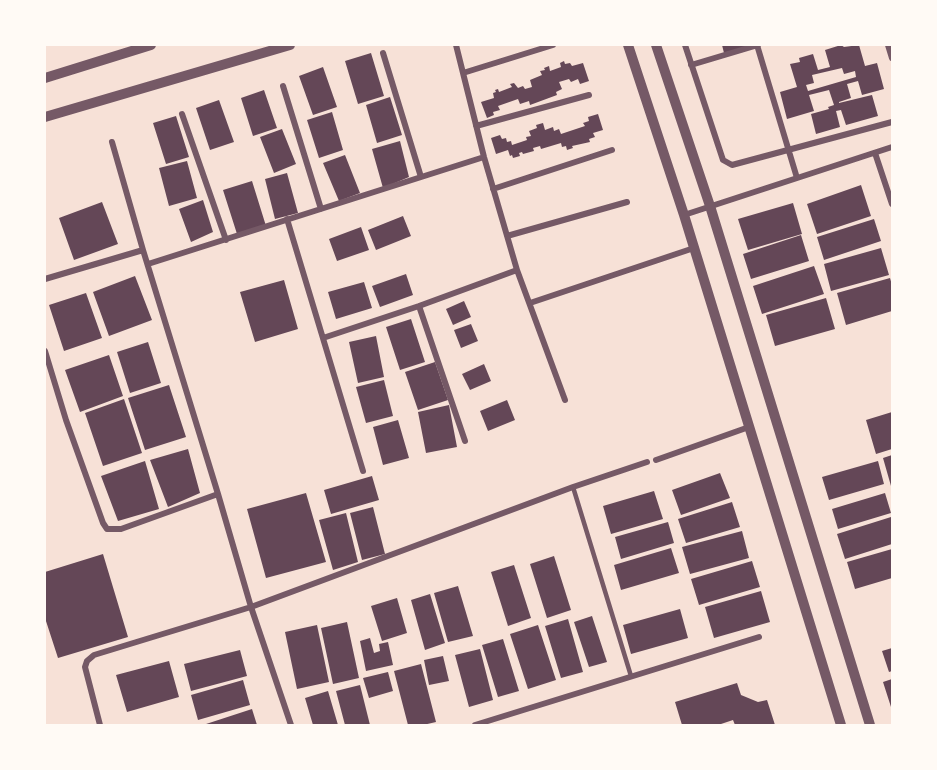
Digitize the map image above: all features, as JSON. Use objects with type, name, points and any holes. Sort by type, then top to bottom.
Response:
[{"type":"street","points":[[45,78],[151,45]]},
{"type":"street","points":[[45,117],[290,45]]},
{"type":"street","points":[[456,45],[484,157],[517,270],[565,400]]},
{"type":"street","points":[[463,73],[553,45]]},
{"type":"street","points":[[628,45],[684,215],[841,725]]},
{"type":"street","points":[[657,45],[710,206],[870,725]]},
{"type":"street","points":[[685,45],[723,160],[732,165],[789,152],[892,122]]},
{"type":"street","points":[[691,65],[758,45],[797,178]]},
{"type":"street","points":[[888,45],[892,58]]},
{"type":"street","points":[[383,53],[421,177]]},
{"type":"street","points":[[283,86],[321,209]]},
{"type":"street","points":[[476,126],[589,95]]},
{"type":"street","points":[[182,114],[226,240]]},
{"type":"street","points":[[112,142],[251,607],[291,725]]},
{"type":"street","points":[[684,215],[892,147]]},
{"type":"street","points":[[493,189],[612,150]]},
{"type":"street","points":[[875,153],[892,204]]},
{"type":"street","points":[[148,264],[484,157]]},
{"type":"street","points":[[507,236],[627,202]]},
{"type":"street","points":[[287,219],[363,471]]},
{"type":"street","points":[[530,303],[694,248]]},
{"type":"street","points":[[45,279],[143,250]]},
{"type":"street","points":[[323,338],[420,306],[517,270]]},
{"type":"street","points":[[420,306],[465,441]]},
{"type":"street","points":[[45,351],[69,431],[107,530],[121,529],[218,494]]},
{"type":"street","points":[[656,460],[749,427]]},
{"type":"street","points":[[100,725],[85,668],[87,661],[94,655],[251,607],[573,487],[647,462]]},
{"type":"street","points":[[475,725],[759,637]]},
{"type":"lane","points":[[573,487],[632,676]]},
{"type":"building","points":[[722,45],[751,45],[724,53]]},
{"type":"building","points":[[841,45],[844,47],[859,45],[865,66],[877,63],[884,89],[862,95],[858,81],[847,84],[851,98],[839,103],[872,95],[878,116],[846,125],[841,110],[836,111],[840,127],[816,134],[811,114],[829,109],[828,107],[834,105],[829,90],[809,95],[814,111],[787,119],[780,92],[797,87],[790,64],[800,62],[799,58],[813,54],[818,70],[830,67],[825,50]],"holes":[[[842,68],[844,74],[855,71],[856,77],[808,91],[806,85],[814,83],[812,75]]]},
{"type":"building","points":[[371,53],[384,96],[358,104],[345,61]]},
{"type":"building","points":[[564,61],[565,64],[570,63],[572,66],[583,63],[589,81],[580,84],[578,79],[571,82],[569,79],[559,82],[562,89],[556,92],[557,95],[530,105],[529,101],[520,104],[518,99],[498,106],[500,110],[493,112],[494,115],[487,118],[481,102],[494,98],[495,90],[498,89],[499,92],[512,87],[510,84],[514,83],[518,88],[532,87],[530,80],[542,75],[540,71],[549,66],[550,71],[561,67],[560,63]]},
{"type":"building","points":[[323,67],[337,107],[313,115],[299,76]]},
{"type":"building","points":[[264,90],[277,128],[253,136],[241,98]]},
{"type":"building","points":[[390,97],[402,135],[377,143],[366,105]]},
{"type":"building","points":[[219,100],[234,142],[210,150],[196,108]]},
{"type":"building","points":[[332,112],[343,150],[319,158],[307,120]]},
{"type":"building","points":[[598,114],[603,130],[593,133],[595,137],[589,139],[590,142],[572,146],[573,148],[567,150],[566,146],[562,147],[561,143],[541,149],[540,146],[533,148],[534,151],[519,153],[520,156],[513,158],[508,150],[496,154],[491,138],[500,135],[502,139],[506,138],[507,142],[511,141],[512,145],[527,140],[526,137],[531,136],[529,131],[537,128],[536,125],[543,123],[545,130],[553,127],[554,131],[559,129],[561,134],[585,126],[583,123],[589,121],[588,117]]},
{"type":"building","points":[[176,116],[189,157],[166,164],[153,123]]},
{"type":"building","points":[[282,129],[296,164],[274,173],[260,137]]},
{"type":"building","points":[[400,141],[409,177],[383,188],[372,149]]},
{"type":"building","points":[[345,155],[360,193],[339,201],[323,163]]},
{"type":"building","points":[[187,161],[197,198],[169,206],[159,168]]},
{"type":"building","points":[[287,173],[298,213],[275,219],[265,179]]},
{"type":"building","points":[[252,181],[266,226],[237,234],[223,190]]},
{"type":"building","points":[[861,185],[871,216],[817,234],[807,204]]},
{"type":"building","points":[[203,200],[213,232],[191,242],[179,209]]},
{"type":"building","points":[[102,202],[118,244],[74,260],[59,218]]},
{"type":"building","points":[[793,203],[802,234],[748,250],[738,219]]},
{"type":"building","points":[[403,216],[411,236],[376,250],[368,230]]},
{"type":"building","points":[[874,219],[881,241],[824,260],[817,237]]},
{"type":"building","points":[[361,227],[369,250],[337,261],[329,239]]},
{"type":"building","points":[[801,235],[809,261],[751,279],[743,254]]},
{"type":"building","points":[[881,248],[889,275],[831,291],[824,264]]},
{"type":"building","points":[[814,266],[824,294],[762,314],[753,286]]},
{"type":"building","points":[[406,274],[413,295],[380,307],[372,286]]},
{"type":"building","points":[[135,276],[152,320],[109,336],[93,292]]},
{"type":"building","points":[[890,278],[892,311],[846,325],[837,293]]},
{"type":"building","points":[[284,280],[298,329],[255,342],[240,292]]},
{"type":"building","points":[[364,282],[372,308],[336,319],[328,292]]},
{"type":"building","points":[[86,293],[102,338],[64,351],[49,305]]},
{"type":"building","points":[[826,298],[835,329],[775,346],[766,315]]},
{"type":"building","points":[[464,301],[471,317],[453,325],[446,309]]},
{"type":"building","points":[[411,319],[425,362],[400,370],[386,327]]},
{"type":"building","points":[[471,324],[478,341],[461,348],[454,330]]},
{"type":"building","points":[[376,336],[384,377],[358,383],[349,342]]},
{"type":"building","points":[[148,342],[161,383],[130,393],[117,352]]},
{"type":"building","points":[[109,355],[123,396],[80,412],[65,370]]},
{"type":"building","points":[[435,362],[448,400],[418,410],[405,372]]},
{"type":"building","points":[[484,364],[491,381],[470,390],[462,374]]},
{"type":"building","points":[[384,380],[393,416],[366,423],[356,387]]},
{"type":"building","points":[[169,385],[186,437],[145,450],[128,398]]},
{"type":"building","points":[[124,399],[142,453],[103,466],[85,413]]},
{"type":"building","points":[[507,400],[515,420],[488,431],[480,411]]},
{"type":"building","points":[[449,405],[457,447],[426,453],[418,412]]},
{"type":"building","points":[[892,412],[892,449],[876,454],[866,420]]},
{"type":"building","points":[[398,420],[409,458],[383,465],[373,427]]},
{"type":"building","points":[[188,449],[200,493],[168,507],[150,460]]},
{"type":"building","points":[[892,455],[892,486],[891,486],[883,458]]},
{"type":"building","points":[[145,461],[159,509],[118,521],[101,476]]},
{"type":"building","points":[[878,461],[884,484],[829,500],[822,477]]},
{"type":"building","points":[[720,473],[730,498],[681,515],[672,490]]},
{"type":"building","points":[[372,476],[379,500],[331,514],[324,490]]},
{"type":"building","points":[[654,491],[663,519],[611,534],[603,506]]},
{"type":"building","points":[[306,493],[326,562],[266,578],[247,509]]},
{"type":"building","points":[[885,493],[891,513],[838,529],[832,509]]},
{"type":"building","points":[[732,502],[740,527],[686,543],[678,519]]},
{"type":"building","points":[[373,507],[385,554],[362,560],[350,513]]},
{"type":"building","points":[[346,513],[358,562],[333,570],[319,520]]},
{"type":"building","points":[[891,517],[892,544],[845,559],[837,534]]},
{"type":"building","points":[[668,522],[674,543],[621,559],[615,537]]},
{"type":"building","points":[[742,531],[749,558],[690,574],[682,547]]},
{"type":"building","points":[[671,548],[679,573],[621,590],[614,565]]},
{"type":"building","points":[[892,549],[892,578],[855,589],[847,562]]},
{"type":"building","points":[[103,554],[128,637],[58,658],[45,618],[45,572]]},
{"type":"building","points":[[554,556],[571,610],[547,618],[530,564]]},
{"type":"building","points":[[752,561],[760,587],[699,605],[691,579]]},
{"type":"building","points":[[514,565],[531,618],[508,626],[491,572]]},
{"type":"building","points":[[458,586],[473,636],[448,642],[434,593]]},
{"type":"building","points":[[761,591],[770,622],[714,638],[705,607]]},
{"type":"building","points":[[430,594],[445,643],[425,650],[411,600]]},
{"type":"building","points":[[397,598],[407,633],[382,641],[371,606]]},
{"type":"building","points":[[680,609],[688,638],[631,654],[623,625]]},
{"type":"building","points":[[592,616],[607,662],[589,667],[574,622]]},
{"type":"building","points":[[568,619],[583,672],[561,678],[545,626]]},
{"type":"building","points":[[347,622],[359,678],[333,684],[321,628]]},
{"type":"building","points":[[317,625],[329,682],[297,689],[285,632]]},
{"type":"building","points":[[538,625],[556,680],[528,689],[510,634]]},
{"type":"building","points":[[370,638],[374,653],[380,651],[379,644],[388,642],[393,665],[366,671],[360,641]]},
{"type":"building","points":[[503,639],[519,691],[498,697],[482,645]]},
{"type":"building","points":[[892,648],[892,671],[889,672],[882,651]]},
{"type":"building","points":[[480,649],[493,700],[469,707],[455,655]]},
{"type":"building","points":[[240,650],[247,676],[191,691],[184,664]]},
{"type":"building","points":[[443,656],[449,681],[429,685],[424,660]]},
{"type":"building","points":[[169,661],[179,697],[127,712],[116,675]]},
{"type":"building","points":[[421,664],[436,722],[408,725],[394,671]]},
{"type":"building","points":[[388,672],[393,691],[369,698],[363,678]]},
{"type":"building","points":[[892,679],[892,707],[891,707],[883,682]]},
{"type":"building","points":[[243,680],[250,705],[198,720],[191,695]]},
{"type":"building","points":[[737,683],[741,695],[758,702],[767,700],[775,725],[735,725],[733,720],[718,725],[682,725],[675,702]]},
{"type":"building","points":[[360,685],[370,725],[345,725],[336,691]]},
{"type":"building","points":[[328,691],[338,725],[313,725],[305,698]]},
{"type":"building","points":[[252,709],[257,725],[203,725]]}]
